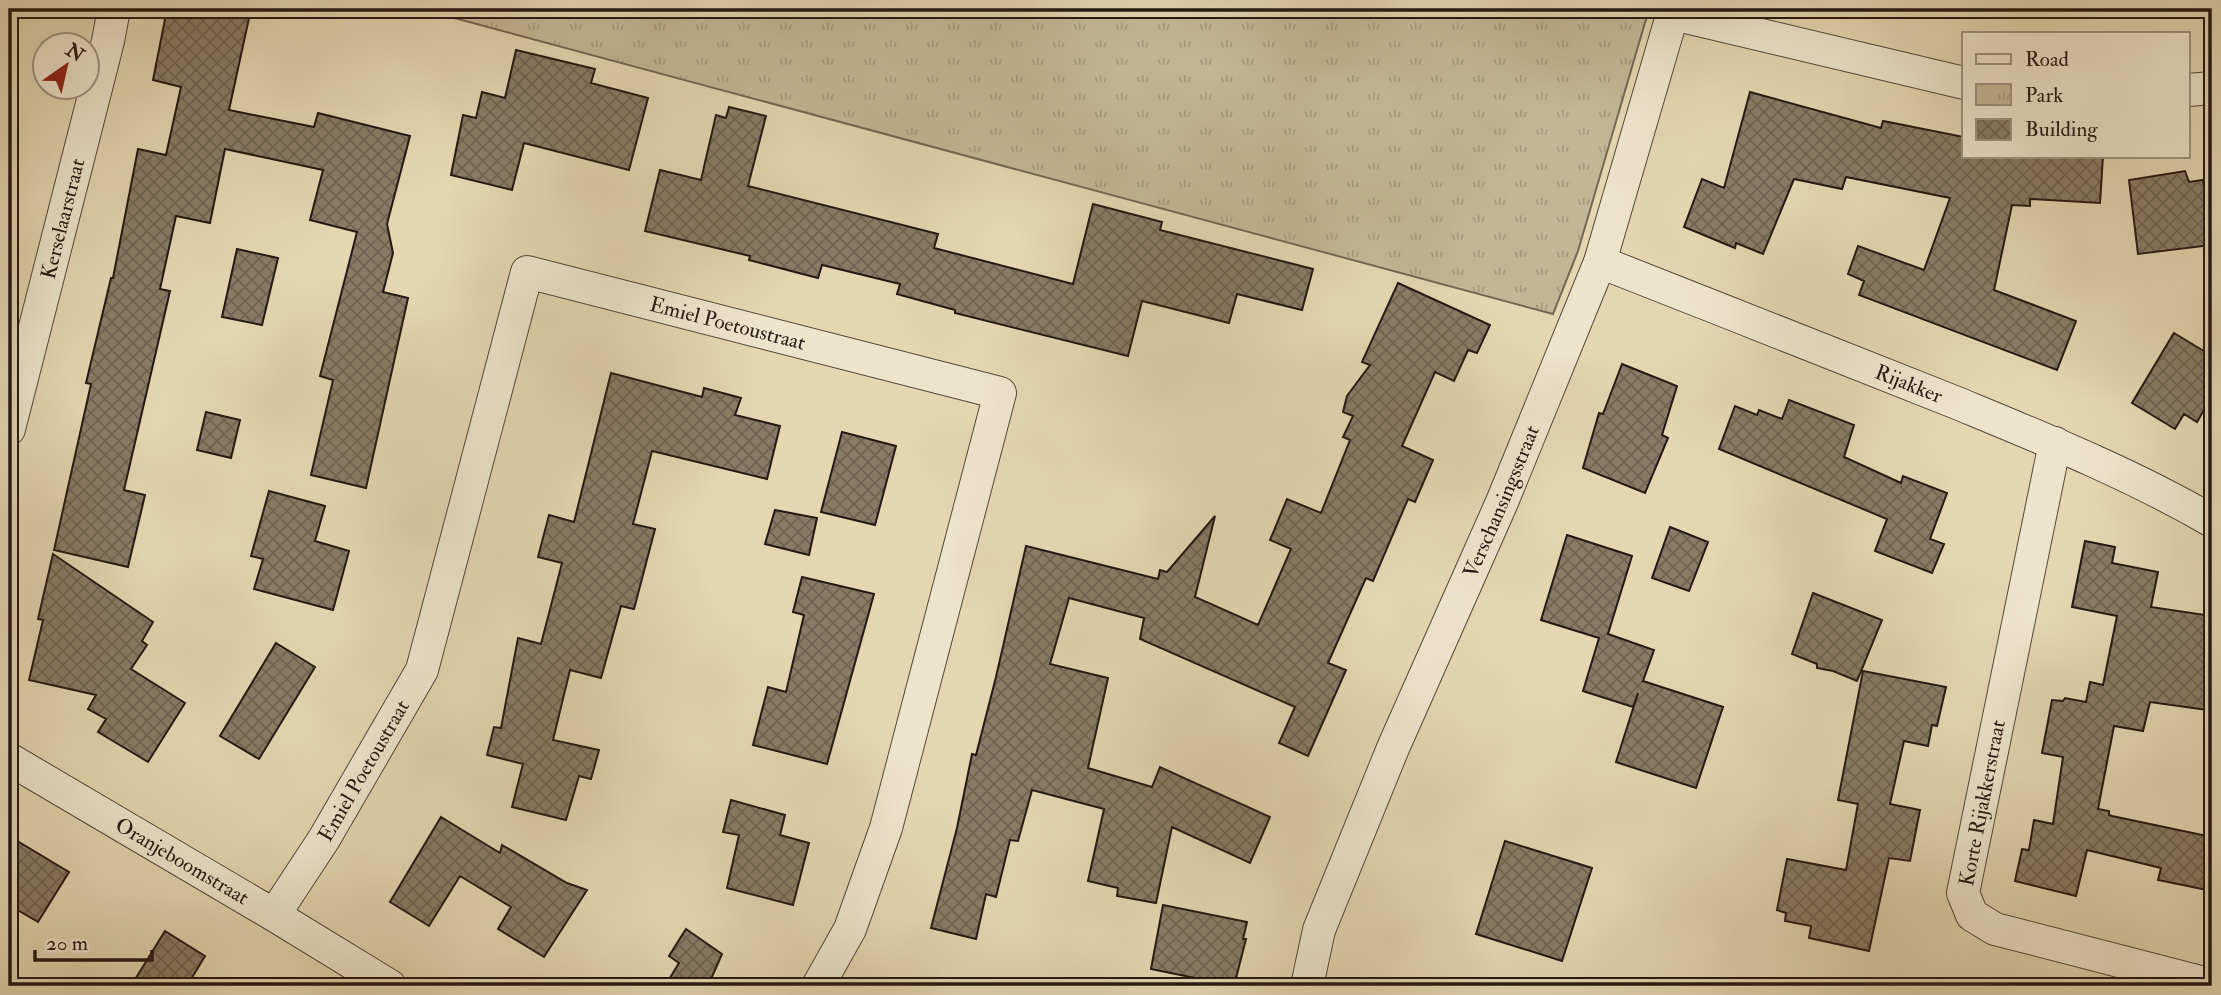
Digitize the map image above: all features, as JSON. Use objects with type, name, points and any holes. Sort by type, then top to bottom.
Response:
[{"type":"street","name":"Kerselaarstraat","points":[[9,429],[114,9]]},
{"type":"street","points":[[1674,11],[1962,83]]},
{"type":"street","name":"Verschansingsstraat","points":[[1307,986],[1319,930],[1393,748],[1502,502],[1600,262],[1674,11]]},
{"type":"street","points":[[2190,90],[2212,88]]},
{"type":"street","name":"Rijakker","points":[[1600,262],[2055,443],[2164,493],[2212,521]]},
{"type":"street","name":"Emiel Poetoustraat","points":[[274,915],[324,839],[422,670],[527,272],[1000,393],[886,828],[850,929],[818,986]]},
{"type":"street","name":"Korte Rijakkerstraat","points":[[2055,443],[1963,893],[1972,915],[1995,929],[2212,985]]},
{"type":"street","name":"Oranjeboomstraat","points":[[9,759],[390,986]]},
{"type":"green space","points":[[421,9],[1649,9],[1578,251],[1553,314]]},
{"type":"building","points":[[167,9],[251,9],[229,110],[314,127],[318,113],[410,136],[387,224],[393,253],[383,292],[408,298],[366,488],[311,475],[333,380],[320,376],[357,232],[310,220],[323,170],[225,149],[210,223],[176,216],[160,289],[170,291],[124,490],[145,495],[128,567],[54,550],[91,384],[86,383],[113,278],[138,149],[166,155],[181,87],[153,80]]},
{"type":"building","points":[[516,50],[595,69],[591,83],[648,98],[629,170],[524,143],[512,190],[451,175],[463,115],[476,118],[482,92],[505,98]]},
{"type":"building","points":[[1750,92],[1881,128],[1883,121],[1962,137],[1962,158],[2103,158],[2100,203],[2030,199],[2030,206],[2012,205],[1994,290],[2076,321],[2057,370],[1859,295],[1864,281],[1848,274],[1858,246],[1924,270],[1950,198],[1846,177],[1842,189],[1794,179],[1763,254],[1736,243],[1735,248],[1684,227],[1702,179],[1724,188]]},
{"type":"building","points":[[729,107],[766,116],[748,186],[938,234],[934,248],[1073,284],[1093,204],[1162,222],[1160,230],[1313,269],[1302,310],[1237,294],[1229,323],[1142,301],[1128,356],[955,313],[955,310],[897,294],[900,284],[822,265],[818,278],[749,260],[750,256],[645,231],[660,170],[701,180],[716,115],[726,118]]},
{"type":"building","points":[[2185,171],[2189,182],[2203,180],[2212,245],[2138,254],[2129,180]]},
{"type":"building","points":[[237,249],[278,258],[262,325],[222,317]]},
{"type":"building","points":[[1398,283],[1490,325],[1477,353],[1468,350],[1454,381],[1435,372],[1402,446],[1433,460],[1415,502],[1408,499],[1373,581],[1366,578],[1328,663],[1346,670],[1308,756],[1279,743],[1295,707],[1140,639],[1144,618],[1069,598],[1050,664],[1108,678],[1088,768],[1152,787],[1160,767],[1270,817],[1250,863],[1172,827],[1156,903],[1117,896],[1118,888],[1088,881],[1104,809],[1032,790],[1018,841],[1010,840],[996,897],[986,894],[976,939],[931,928],[957,828],[972,754],[976,755],[996,677],[1026,546],[1158,579],[1160,570],[1167,572],[1215,516],[1195,597],[1258,625],[1291,549],[1270,540],[1287,499],[1321,513],[1350,440],[1343,437],[1353,416],[1343,412],[1347,396],[1370,365],[1362,362]]},
{"type":"building","points":[[2174,333],[2212,356],[2212,396],[2197,422],[2184,414],[2175,429],[2132,403]]},
{"type":"building","points":[[1622,364],[1677,386],[1662,435],[1668,438],[1645,493],[1583,468],[1599,413],[1603,414]]},
{"type":"building","points":[[611,373],[702,397],[704,388],[741,398],[735,415],[780,426],[767,479],[652,451],[633,524],[655,529],[634,609],[621,606],[601,678],[570,670],[553,740],[599,750],[591,779],[579,776],[566,820],[512,807],[523,764],[487,755],[494,727],[501,728],[518,638],[541,644],[562,563],[538,557],[549,515],[574,522]]},
{"type":"building","points":[[1789,400],[1854,425],[1844,457],[1901,483],[1903,476],[1947,493],[1930,539],[1944,544],[1932,573],[1875,551],[1887,519],[1719,449],[1735,406],[1757,415],[1759,410],[1782,419]]},
{"type":"building","points":[[206,412],[240,420],[231,458],[197,450]]},
{"type":"building","points":[[842,432],[896,446],[875,525],[821,512]]},
{"type":"building","points":[[269,491],[325,506],[315,541],[349,551],[333,610],[254,589],[263,559],[251,556]]},
{"type":"building","points":[[775,510],[817,518],[809,555],[765,544]]},
{"type":"building","points":[[1670,527],[1708,542],[1689,591],[1652,578]]},
{"type":"building","points":[[1567,535],[1632,556],[1608,634],[1654,650],[1643,681],[1723,707],[1696,788],[1616,762],[1638,693],[1633,707],[1583,691],[1599,638],[1541,620]]},
{"type":"building","points":[[2085,541],[2115,547],[2112,563],[2158,572],[2151,607],[2212,616],[2212,681],[2208,710],[2150,702],[2143,731],[2114,726],[2098,809],[2109,811],[2112,816],[2212,837],[2212,891],[2158,880],[2161,868],[2087,850],[2076,896],[2015,881],[2022,849],[2029,850],[2034,820],[2053,824],[2063,757],[2042,753],[2052,700],[2063,701],[2065,698],[2086,702],[2090,682],[2103,685],[2117,616],[2072,607]]},
{"type":"building","points":[[53,554],[153,622],[142,641],[147,645],[131,669],[185,703],[148,762],[98,732],[106,719],[88,709],[96,695],[29,680],[43,620],[38,619]]},
{"type":"building","points":[[802,577],[874,594],[827,764],[753,745],[768,687],[786,692],[804,615],[793,612]]},
{"type":"building","points":[[1813,593],[1882,620],[1857,681],[1817,668],[1817,664],[1792,654]]},
{"type":"building","points":[[276,643],[315,667],[259,759],[220,736]]},
{"type":"building","points":[[1863,671],[1946,687],[1937,726],[1932,725],[1928,746],[1904,741],[1890,804],[1920,810],[1910,861],[1889,858],[1869,951],[1809,938],[1811,926],[1785,921],[1786,913],[1777,910],[1787,859],[1846,870],[1858,804],[1838,800]]},
{"type":"building","points":[[731,800],[785,815],[780,835],[809,843],[793,905],[727,888],[739,835],[723,832]]},
{"type":"building","points":[[441,817],[500,853],[502,845],[567,883],[587,890],[544,957],[498,929],[511,907],[460,876],[429,926],[390,902]]},
{"type":"building","points":[[9,836],[69,872],[38,922],[9,905]]},
{"type":"building","points":[[1505,841],[1592,868],[1562,961],[1476,934]]},
{"type":"building","points":[[1163,905],[1247,922],[1243,939],[1246,939],[1234,986],[1151,969]]},
{"type":"building","points":[[686,929],[722,954],[708,986],[665,986],[679,963],[669,956]]},
{"type":"building","points":[[165,931],[205,956],[187,986],[131,986]]}]
